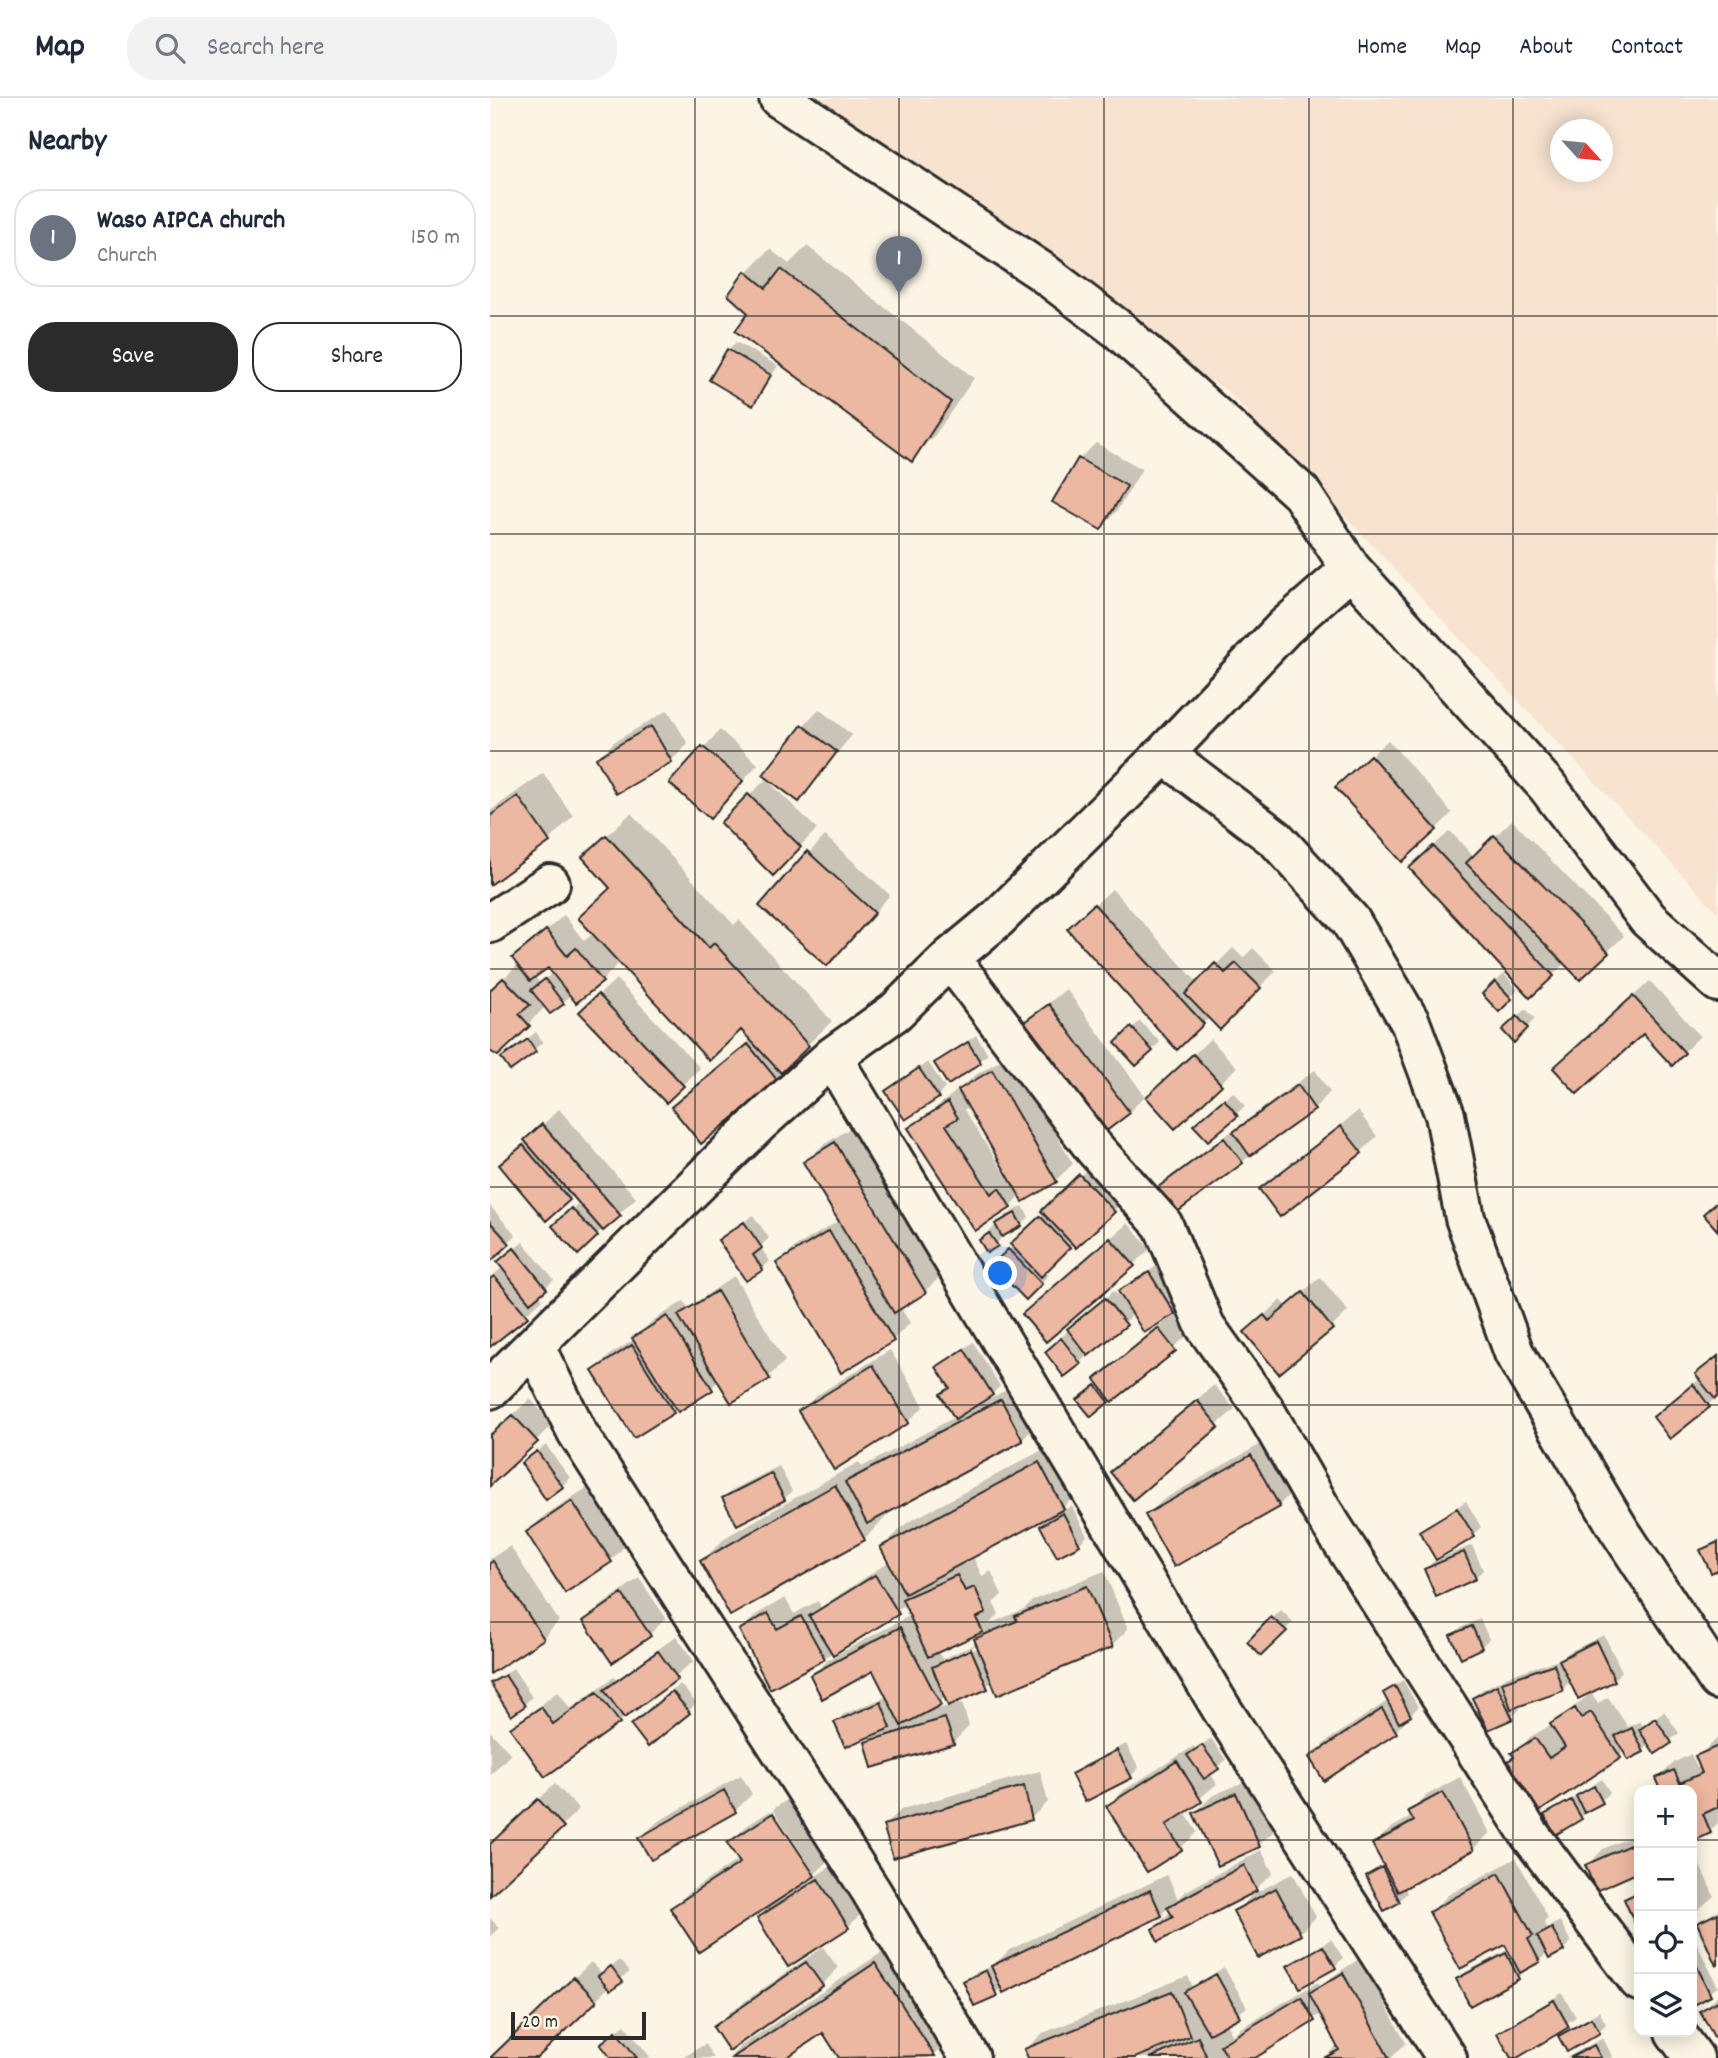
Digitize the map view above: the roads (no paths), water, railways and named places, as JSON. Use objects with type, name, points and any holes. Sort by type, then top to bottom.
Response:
[{"type":"street","points":[[779,98],[1041,271],[1119,330],[1301,493],[1351,569],[1547,786],[1648,919],[1718,982]]},
{"type":"street","points":[[490,1389],[748,1133],[832,1056],[894,1012],[950,958],[997,919],[1164,754],[1285,626],[1351,569]]},
{"type":"street","points":[[1164,754],[1276,839],[1356,931],[1410,1022],[1428,1069],[1445,1115],[1465,1219],[1514,1353],[1618,1528],[1718,1680]]},
{"type":"street","points":[[490,923],[550,884]]},
{"type":"street","points":[[950,958],[1094,1148],[1163,1225],[1205,1326],[1264,1409],[1321,1509],[1528,1832],[1634,1974]]},
{"type":"street","points":[[832,1056],[1222,1708],[1447,2058]]},
{"type":"street","points":[[535,1347],[578,1432],[872,1891],[970,2058]]},
{"type":"street","points":[[1679,2037],[1694,2058]]},
{"type":"place","name":"Waso AIPCA church","points":[[899,294]]}]
